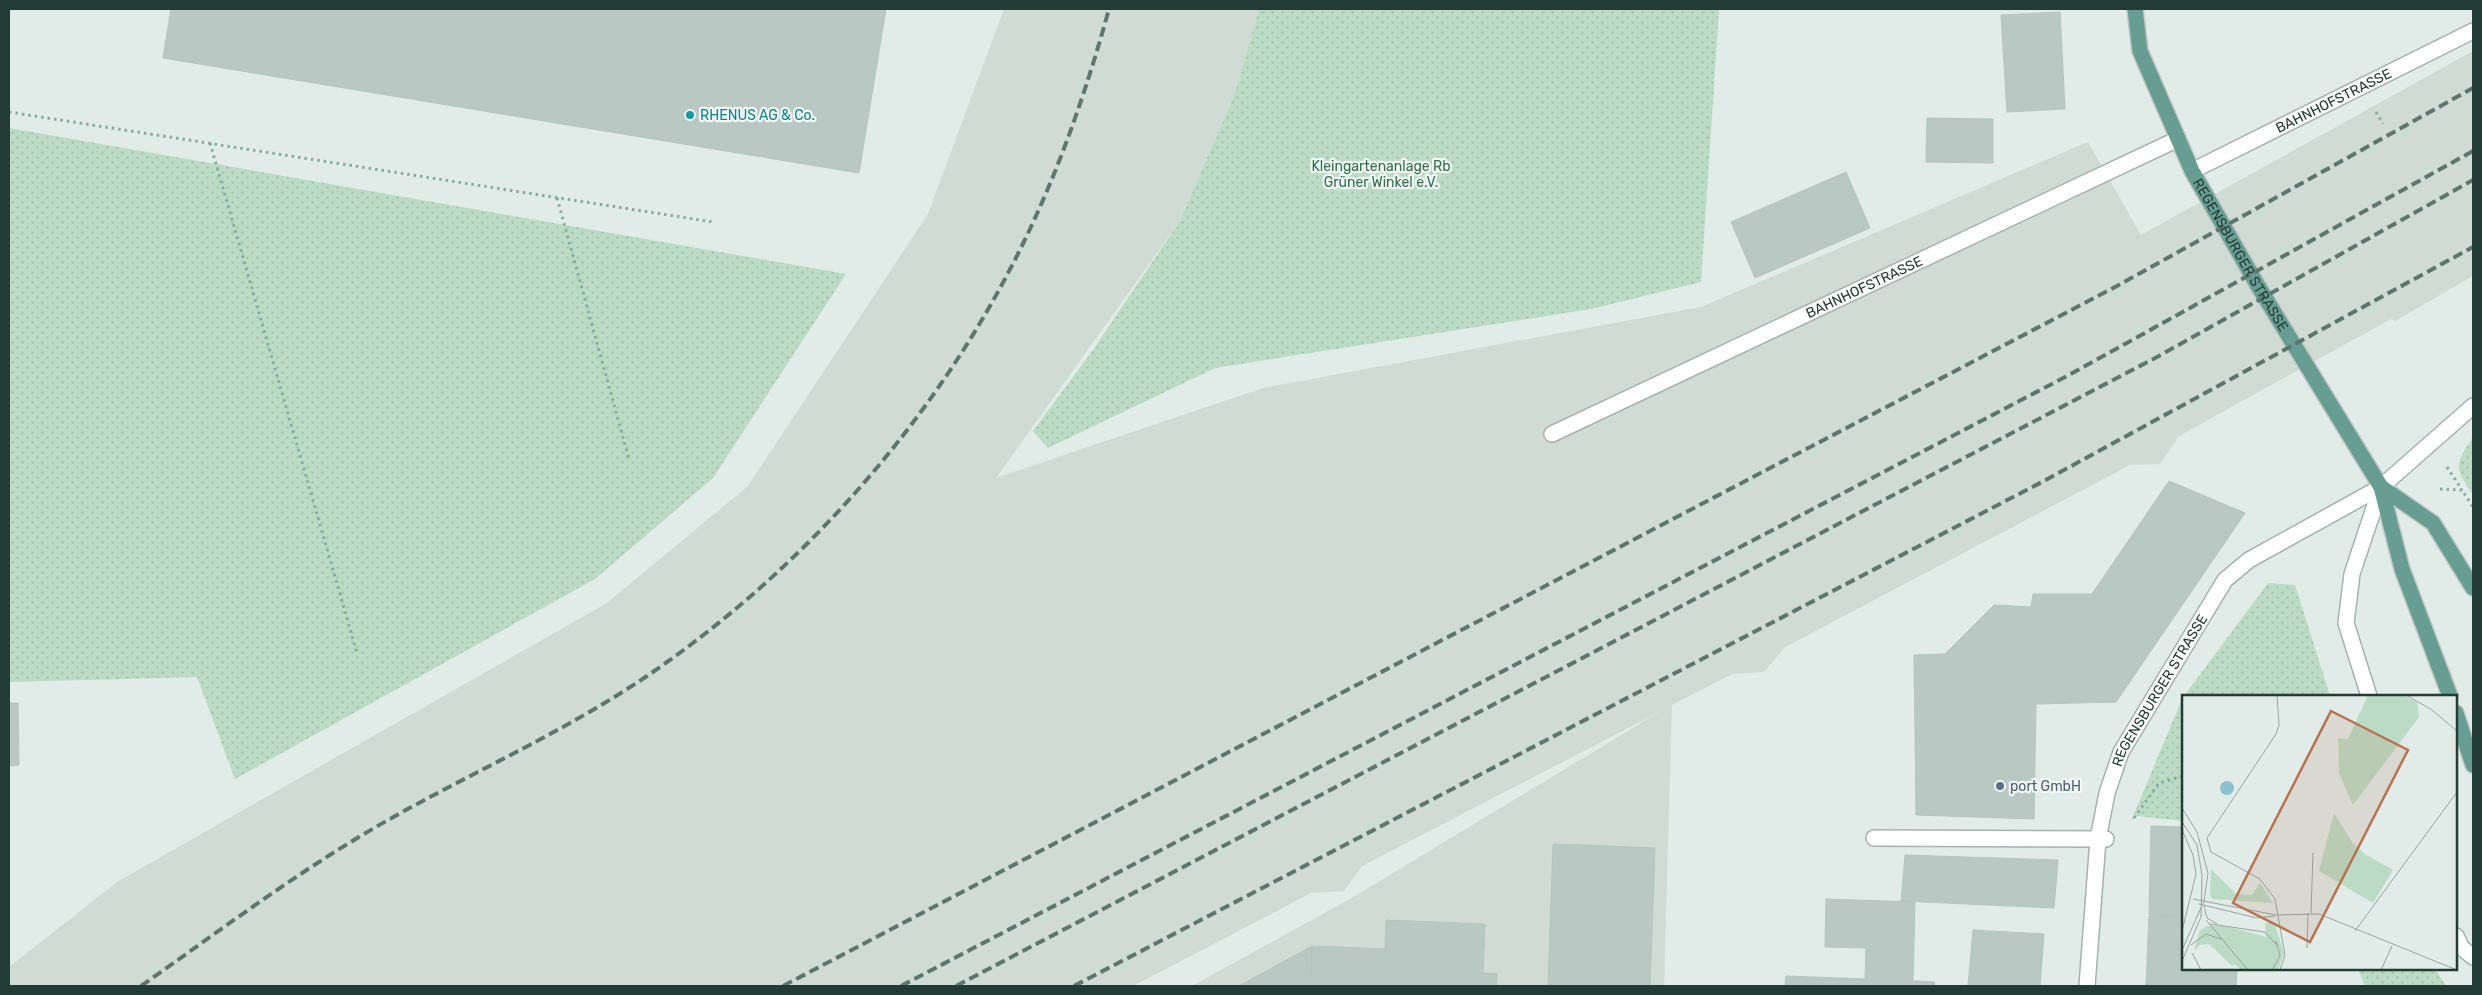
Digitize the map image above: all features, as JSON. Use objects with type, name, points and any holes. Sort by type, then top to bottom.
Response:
[{"type":"main road","name":"REGENSBURGER STRASSE","points":[[2135,9],[2140,51],[2176,140],[2258,286],[2381,487],[2402,569],[2450,695]]},
{"type":"main road","name":"REGENSBURGER STRASSE","points":[[2381,487],[2432,523],[2473,588]]},
{"type":"main road","points":[[2457,715],[2473,765]]},
{"type":"street","name":"BAHNHOFSTRASSE","points":[[2192,171],[2473,31]]},
{"type":"street","name":"BAHNHOFSTRASSE","points":[[1552,434],[2176,140]]},
{"type":"street","points":[[2369,695],[2346,623],[2352,574],[2381,487],[2473,406]]},
{"type":"street","name":"REGENSBURGER STRASSE","points":[[2087,986],[2107,793],[2121,752],[2226,580],[2249,560],[2381,487]]},
{"type":"street","points":[[1874,838],[2102,839]]},
{"type":"street","points":[[2457,938],[2462,948],[2473,957]]},
{"type":"path","points":[[9,112],[713,222]]},
{"type":"path","points":[[210,144],[357,653]]},
{"type":"path","points":[[557,198],[629,459]]},
{"type":"path","points":[[2102,839],[2137,816],[2159,783],[2182,776]]},
{"type":"shaded area","points":[[1004,9],[1259,9],[1235,93],[1180,221],[996,478],[1263,388],[1701,307],[2088,142],[2141,235],[2473,51],[2473,276],[2395,321],[2391,319],[2179,436],[2160,464],[2130,465],[1785,647],[1764,672],[1732,674],[1672,705],[1664,986],[1192,986],[1355,896],[1661,711],[1362,866],[1344,891],[1311,893],[1133,986],[9,986],[9,967],[117,882],[607,603],[748,486],[928,214]]},
{"type":"green space","name":"Kleingartenanlage Rb Grüner Winkel e.V.","points":[[1259,9],[1719,9],[1701,282],[1591,309],[1215,368],[1048,448],[1033,431],[1093,350],[1180,221],[1235,93]]},
{"type":"green space","points":[[9,128],[846,274],[713,478],[595,579],[235,779],[197,677],[9,682]]},
{"type":"green space","points":[[2473,437],[2473,494],[2462,478],[2459,465],[2463,453]]},
{"type":"green space","points":[[2268,583],[2295,585],[2330,695],[2185,695]]},
{"type":"green space","points":[[2182,699],[2182,821],[2137,816],[2131,821]]},
{"type":"green space","points":[[2358,970],[2436,970],[2446,986],[2365,986]]},
{"type":"building","name":"RHENUS AG & Co.","points":[[171,9],[886,9],[859,173],[163,58]]},
{"type":"building","points":[[2060,12],[2065,109],[2007,112],[2001,15]]},
{"type":"building","points":[[1927,118],[1993,119],[1993,163],[1926,162]]},
{"type":"building","points":[[1846,172],[1870,228],[1755,278],[1731,222]]},
{"type":"building","points":[[2169,481],[2245,513],[2116,702],[2036,704],[2034,819],[1916,815],[1914,655],[1945,654],[1994,605],[2031,607],[2033,594],[2092,594]]},
{"type":"building","points":[[9,703],[18,703],[19,765],[9,766]]},
{"type":"building","points":[[2151,826],[2182,827],[2182,916],[2149,915]]},
{"type":"building","points":[[1553,844],[1655,848],[1650,986],[1548,986]]},
{"type":"building","points":[[1905,855],[2058,860],[2054,908],[1901,901]]},
{"type":"building","points":[[1826,899],[1915,902],[1913,981],[1935,982],[1934,986],[1785,986],[1786,976],[1865,979],[1866,948],[1825,947]]},
{"type":"building","points":[[2149,916],[2182,917],[2182,970],[2237,970],[2236,986],[2146,986]]},
{"type":"building","points":[[1386,920],[1485,924],[1483,973],[1497,974],[1496,986],[1310,986],[1312,946],[1385,949]]},
{"type":"building","points":[[1973,930],[2044,934],[2040,986],[1968,986]]},
{"type":"building","points":[[1312,946],[1310,986],[1239,986]]},
{"type":"railway","points":[[141,986],[326,857],[390,819],[575,720],[647,676],[707,633],[763,585],[817,534],[868,479],[914,421],[957,360],[995,296],[1029,231],[1053,177],[1083,94],[1109,9]]},
{"type":"railway","points":[[783,986],[2117,286],[2473,88]]},
{"type":"railway","points":[[901,986],[2069,375],[2473,151]]},
{"type":"railway","points":[[956,986],[2157,357],[2473,180]]},
{"type":"railway","points":[[1074,986],[2042,482],[2473,247]]},
{"type":"place","name":"RHENUS AG & Co.","points":[[690,115]]},
{"type":"place","name":"port GmbH","points":[[2000,786]]}]
